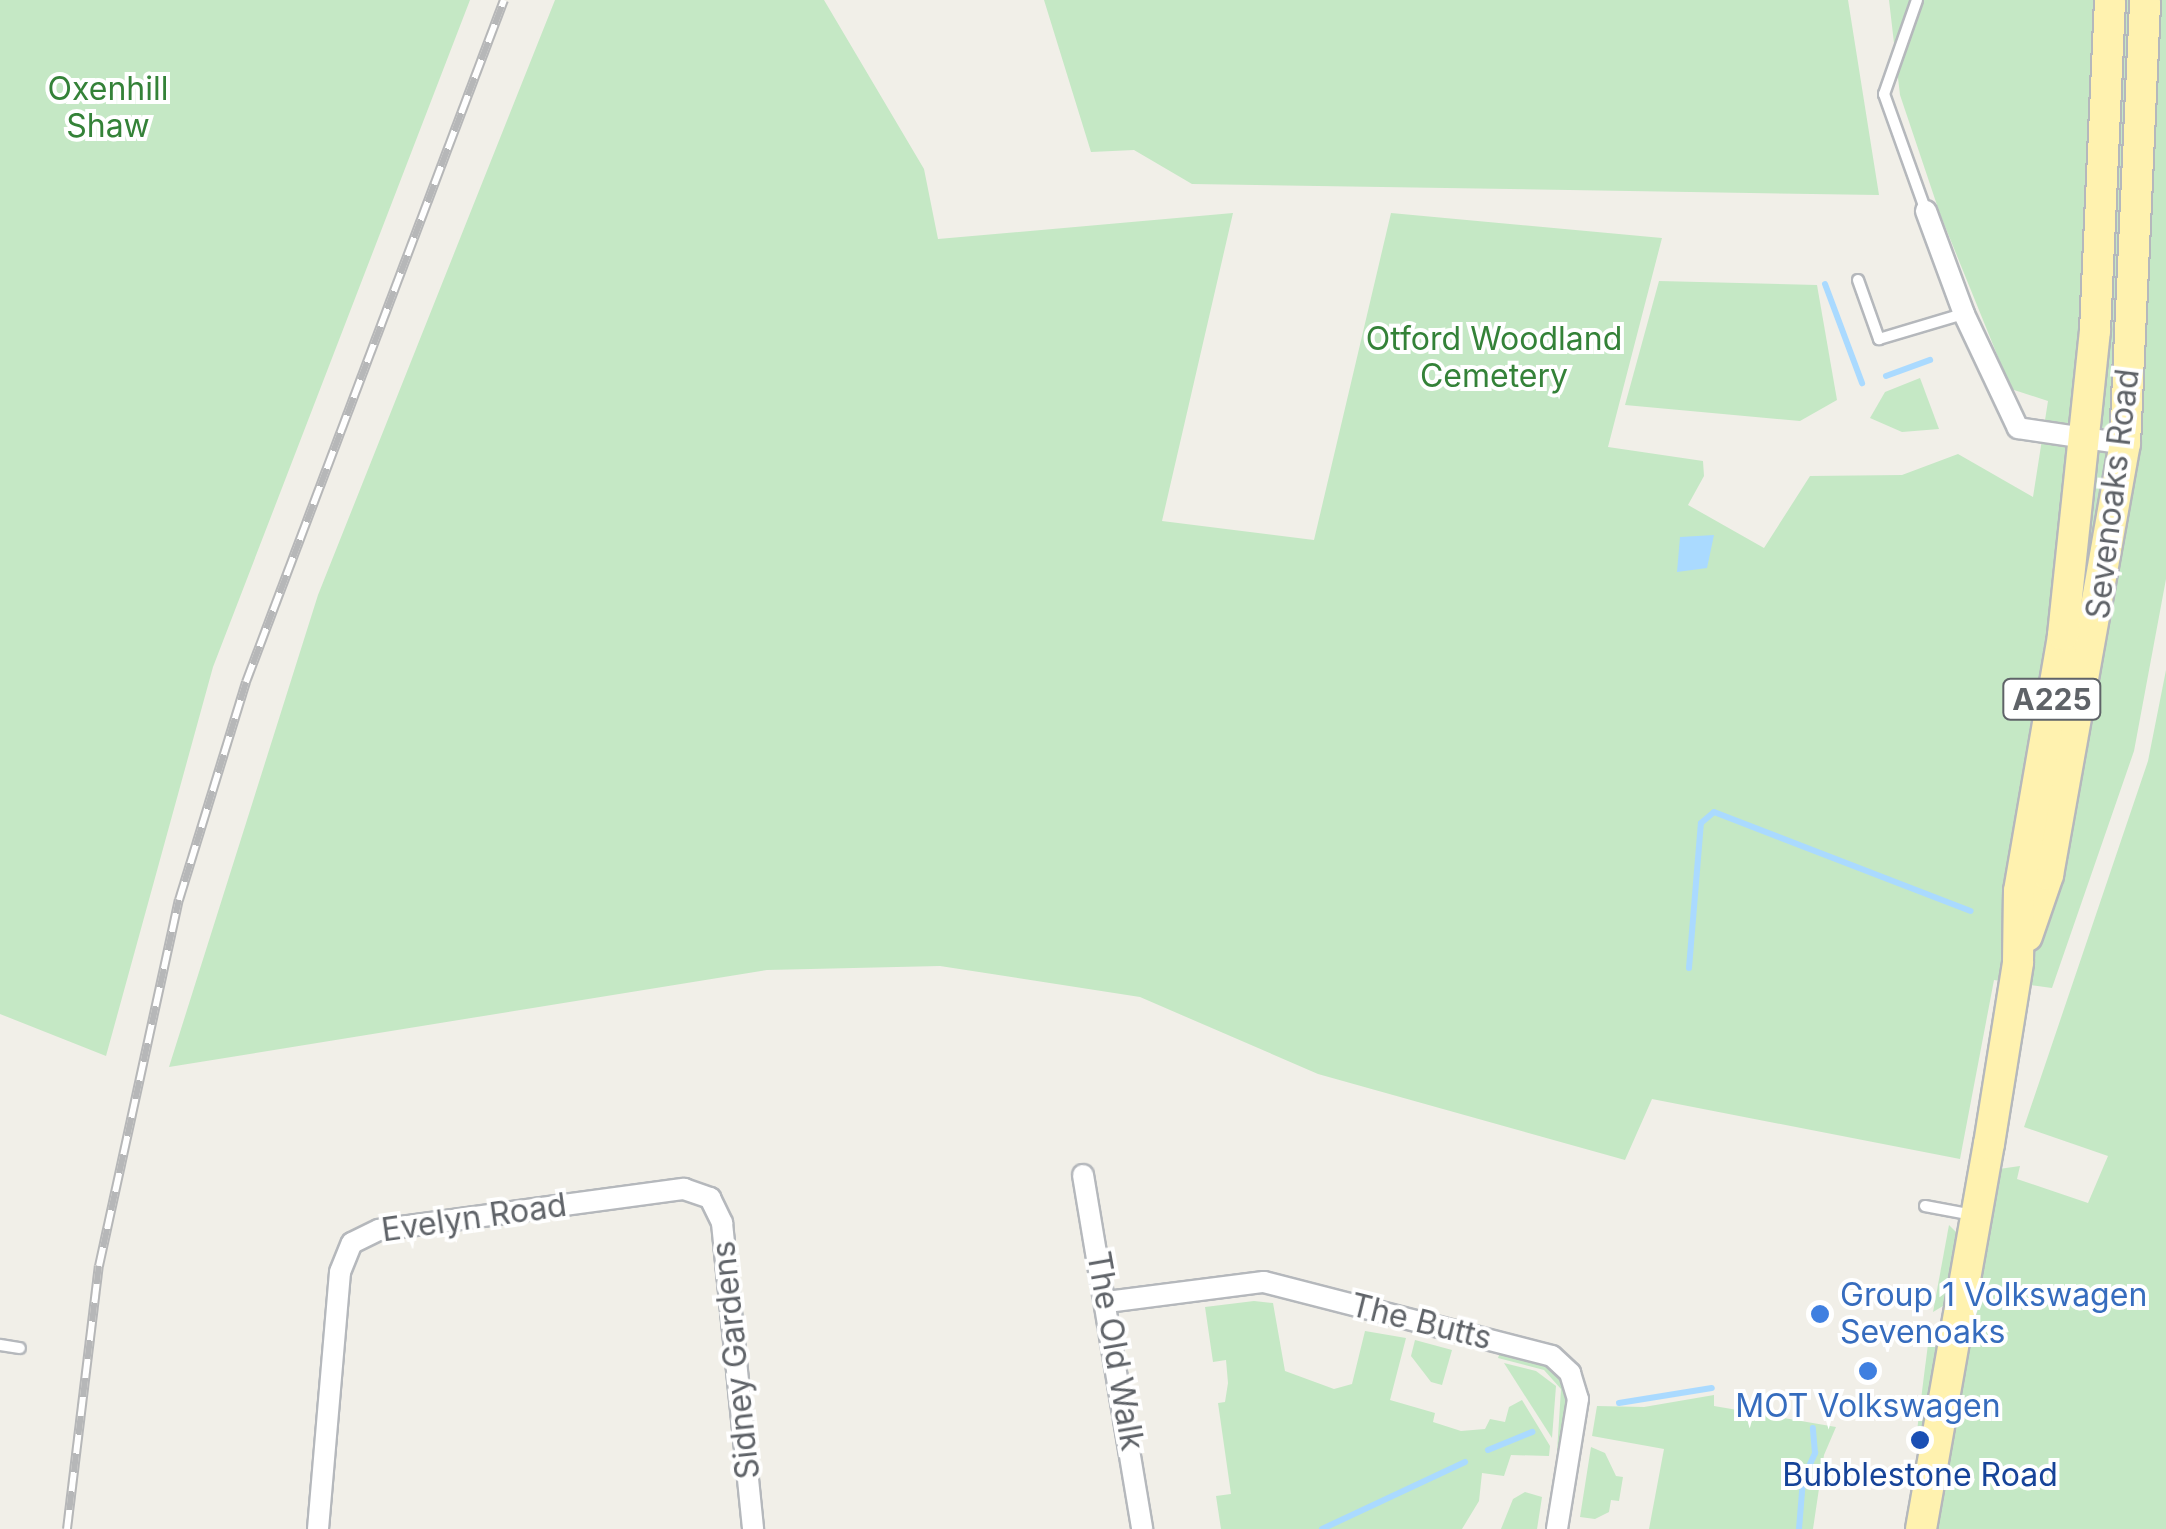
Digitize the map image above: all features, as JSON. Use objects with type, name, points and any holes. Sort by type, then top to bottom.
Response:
[{"type":"main road","name":"Sevenoaks Road","points":[[1921,1529],[2018,962],[2018,892],[2063,635],[2084,436],[2110,7]]},
{"type":"main road","name":"Sevenoaks Road","points":[[2018,962],[2048,875],[2125,444],[2144,8]]},
{"type":"street","points":[[1926,211],[1964,314],[2018,428],[2125,444]]},
{"type":"street","name":"The Old Walk","points":[[1083,1174],[1142,1529]]},
{"type":"street","name":"Evelyn Road","points":[[318,1529],[340,1272],[352,1243],[379,1230],[649,1194],[690,1189],[707,1196]]},
{"type":"street","name":"Sidney Gardens","points":[[707,1196],[723,1229],[753,1529]]},
{"type":"street","name":"The Butts","points":[[1107,1302],[1264,1282],[1552,1356],[1570,1373],[1578,1399],[1558,1529]]},
{"type":"lane","points":[[1917,0],[1884,94],[1926,211]]},
{"type":"lane","points":[[1858,280],[1879,339],[1964,314]]},
{"type":"lane","points":[[1925,1206],[1977,1215]]},
{"type":"lane","points":[[0,1346],[20,1348]]},
{"type":"green space","name":"Oxenhill Shaw","points":[[0,0],[470,0],[213,667],[106,1056],[0,1014]]},
{"type":"green space","name":"Otford Woodland Cemetery","points":[[555,0],[824,0],[924,169],[938,239],[1233,213],[1162,521],[1314,540],[1391,213],[1662,238],[1608,447],[1703,461],[1704,476],[1688,505],[1764,548],[1810,476],[1902,475],[1958,454],[2033,497],[2048,401],[2011,389],[1940,214],[1900,95],[1889,0],[2166,0],[2166,579],[2134,751],[2052,988],[1994,980],[1960,1159],[1652,1099],[1625,1160],[1318,1074],[1140,997],[940,966],[767,970],[169,1067],[318,595]]},
{"type":"green space","points":[[1044,0],[1848,0],[1879,195],[1192,184],[1134,150],[1091,152]]},
{"type":"green space","points":[[1659,281],[1817,285],[1837,400],[1800,421],[1625,405]]},
{"type":"green space","points":[[1920,378],[1939,429],[1902,432],[1870,418],[1885,392]]},
{"type":"green space","points":[[2166,670],[2166,1529],[1932,1529],[1999,1169],[2020,1166],[2017,1179],[2088,1203],[2108,1156],[2024,1127],[2148,761]]},
{"type":"green space","points":[[1949,1225],[1959,1235],[1948,1303],[1933,1312]]},
{"type":"green space","points":[[1254,1301],[1273,1303],[1285,1371],[1334,1389],[1352,1384],[1365,1331],[1406,1338],[1390,1400],[1435,1413],[1433,1422],[1461,1431],[1485,1429],[1490,1419],[1505,1422],[1509,1407],[1522,1400],[1550,1446],[1549,1456],[1511,1455],[1504,1476],[1482,1473],[1479,1501],[1462,1529],[1221,1529],[1216,1496],[1231,1494],[1218,1403],[1225,1402],[1228,1383],[1226,1360],[1213,1362],[1205,1307]]},
{"type":"green space","points":[[1929,1336],[1939,1351],[1922,1448],[1915,1447]]},
{"type":"green space","points":[[1415,1340],[1452,1350],[1442,1385],[1431,1382],[1411,1356]]},
{"type":"green space","points":[[1500,1352],[1543,1363],[1562,1378],[1568,1397],[1555,1484],[1561,1389],[1544,1370],[1498,1358]]},
{"type":"green space","points":[[1504,1363],[1536,1371],[1556,1386],[1552,1438]]},
{"type":"green space","points":[[1714,1395],[1714,1406],[1836,1427],[1824,1455],[1813,1529],[1649,1529],[1664,1449],[1592,1436],[1597,1406],[1644,1407]]},
{"type":"green space","points":[[1591,1447],[1605,1453],[1616,1476],[1623,1477],[1619,1501],[1611,1500],[1609,1512],[1595,1519],[1580,1517]]},
{"type":"green space","points":[[1525,1492],[1542,1497],[1537,1529],[1501,1529],[1513,1499]]},
{"type":"water","points":[[1714,535],[1707,568],[1677,572],[1680,537]]},
{"type":"waterway","points":[[1825,284],[1862,383]]},
{"type":"waterway","points":[[1886,376],[1930,360]]},
{"type":"waterway","points":[[1689,968],[1701,823],[1714,812],[1971,911]]},
{"type":"waterway","points":[[1619,1403],[1712,1388]]},
{"type":"waterway","points":[[1799,1529],[1803,1479],[1815,1453],[1813,1428]]},
{"type":"waterway","points":[[1488,1450],[1532,1432]]},
{"type":"waterway","points":[[1322,1529],[1465,1462]]},
{"type":"railway","points":[[67,1529],[99,1266],[179,900],[246,682],[504,0]]},
{"type":"place","name":"Group 1 Volkswagen Sevenoaks","points":[[1820,1314]]},
{"type":"place","name":"MOT Volkswagen","points":[[1868,1371]]},
{"type":"place","name":"Bubblestone Road","points":[[1920,1440]]}]
